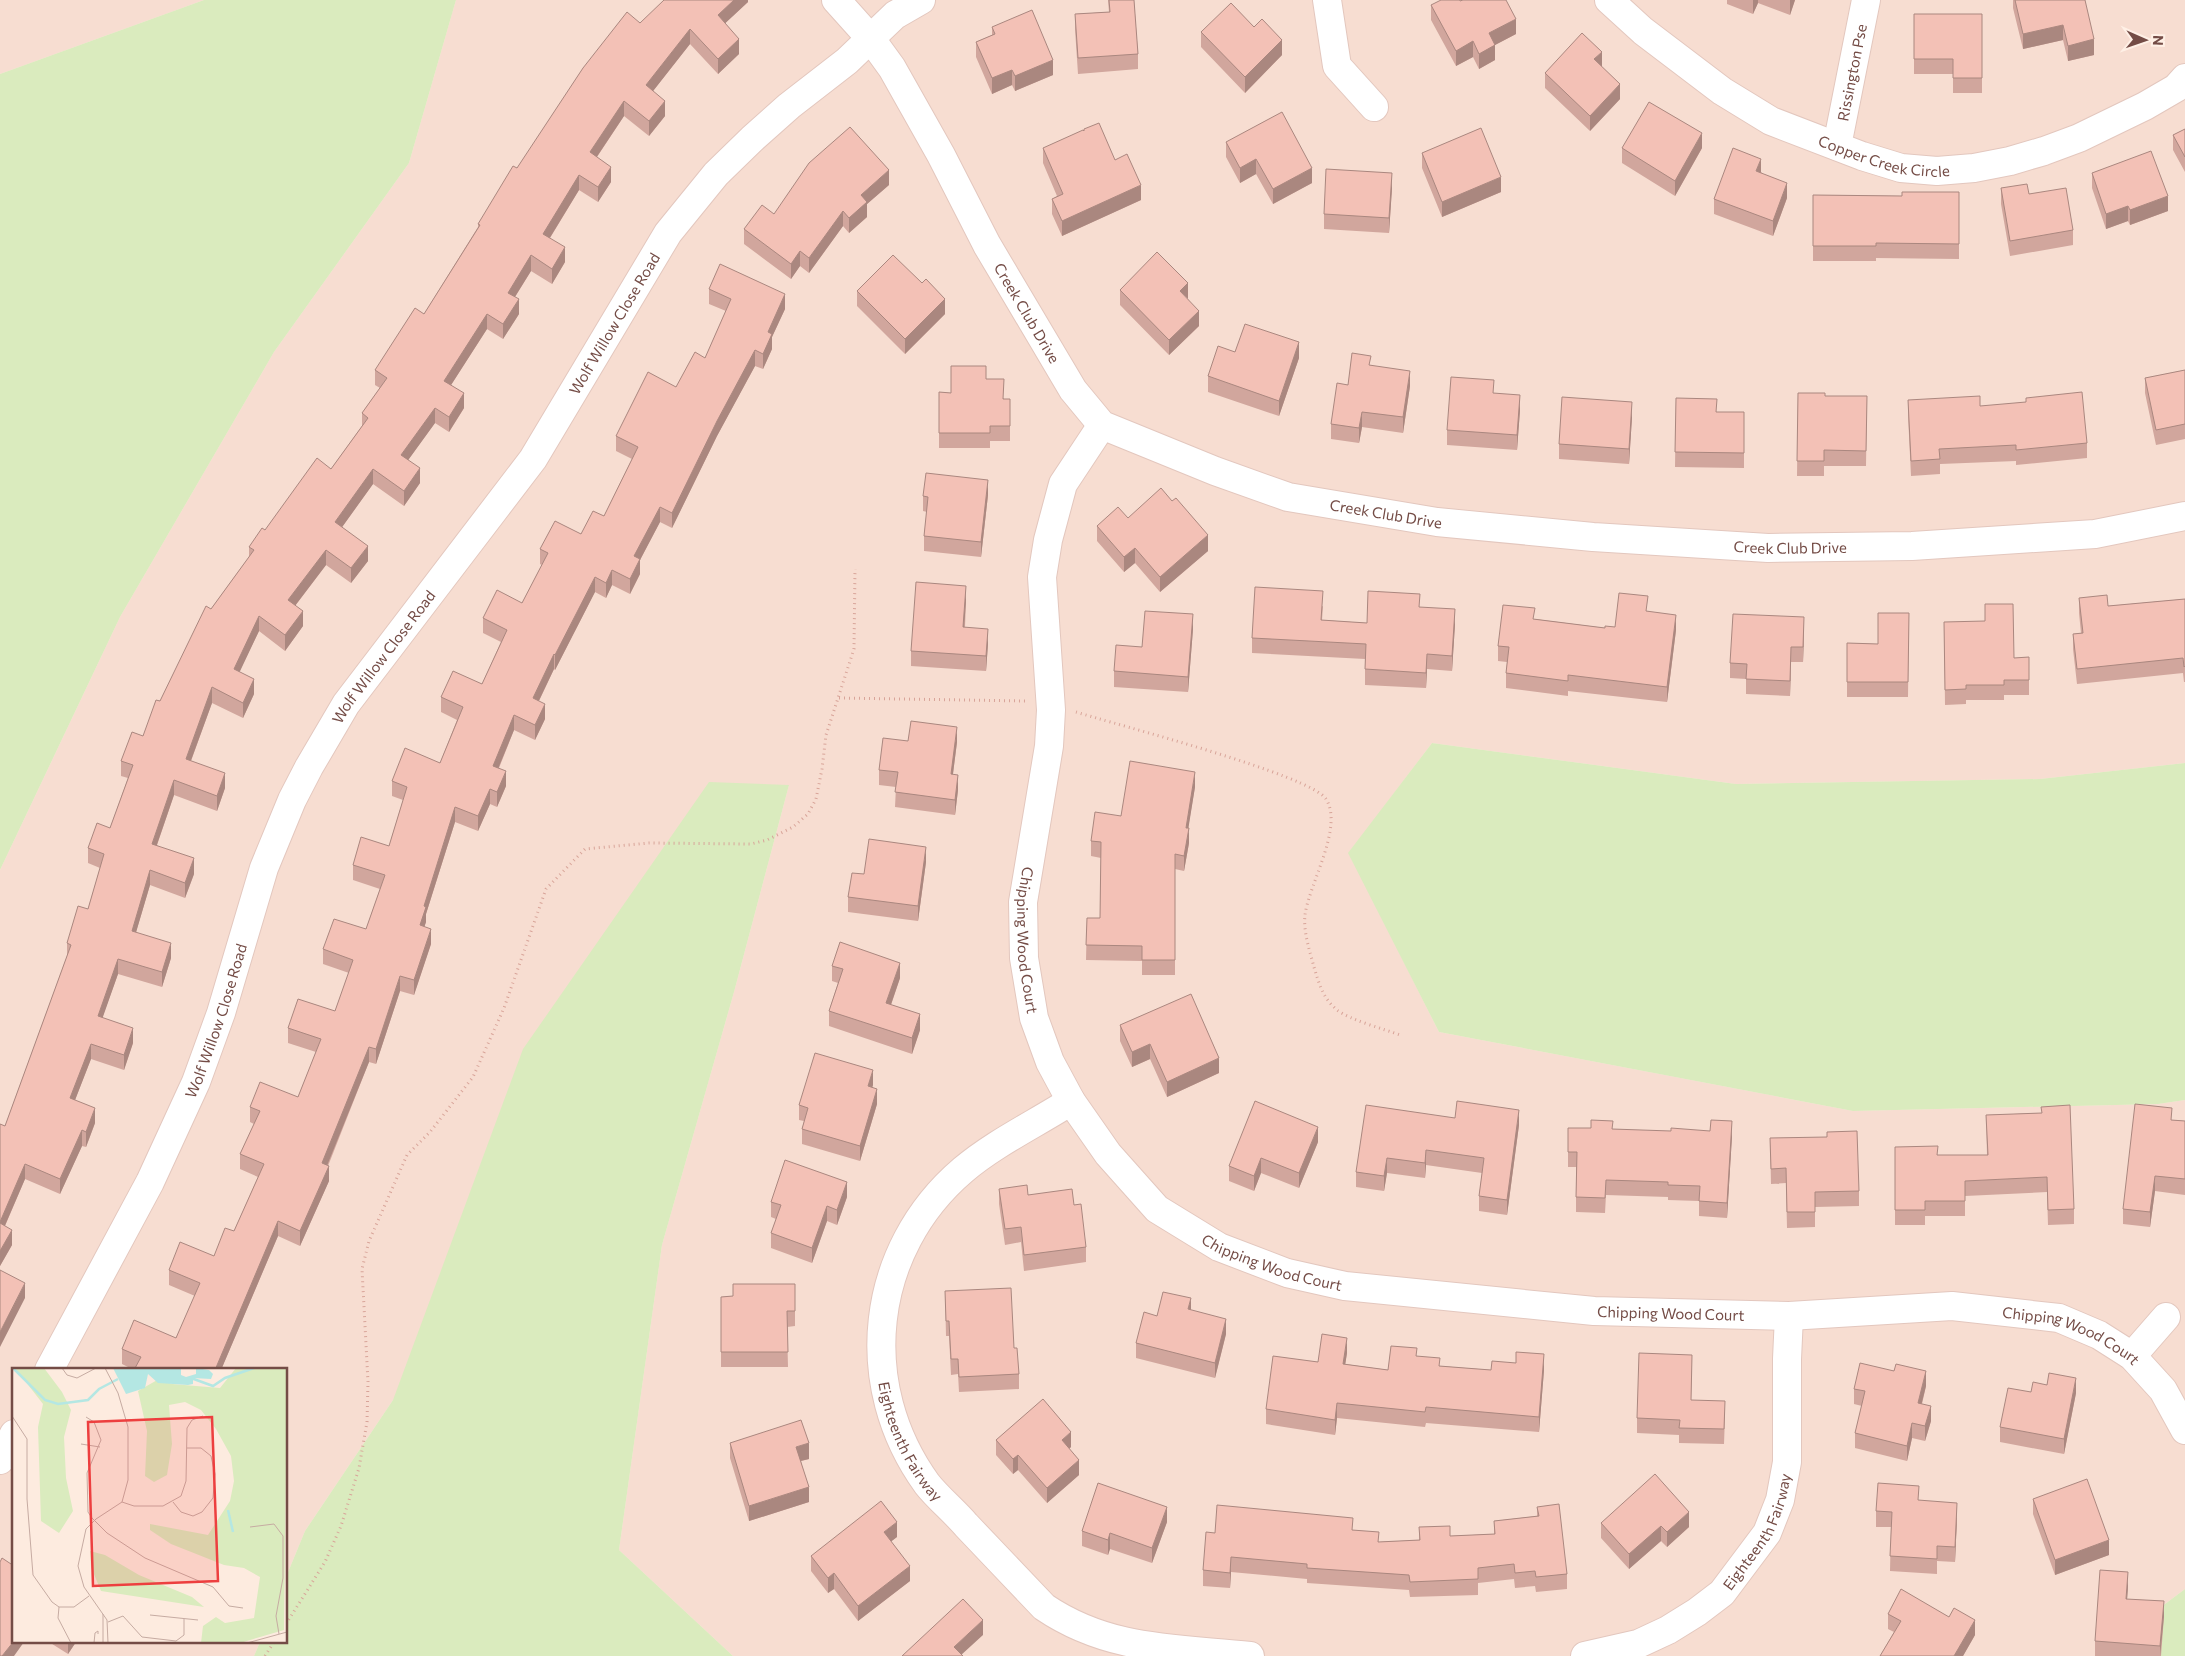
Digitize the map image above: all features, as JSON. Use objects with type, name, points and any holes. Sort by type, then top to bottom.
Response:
[{"type":"street","name":"Creek Club Drive","points":[[836,0],[871,39],[892,68],[987,245],[1073,390],[1102,425],[1215,471],[1288,497],[1437,522],[1593,537],[1768,548],[1912,546],[2094,534],[2185,516]]},
{"type":"street","points":[[871,39],[895,15],[921,0]]},
{"type":"street","points":[[1327,0],[1336,66],[1374,107]]},
{"type":"street","name":"Copper Creek Circle","points":[[1609,0],[1643,31],[1722,91],[1771,121],[1862,156],[1901,168],[1928,170],[1974,168],[2010,161],[2062,144],[2112,123],[2176,88],[2185,78]]},
{"type":"street","name":"Rissington Pse","points":[[1837,146],[1866,0]]},
{"type":"street","name":"Wolf Willow Close Road","points":[[50,1368],[166,1149],[196,1082],[221,1013],[264,868],[292,800],[346,704],[533,459],[668,233],[691,202],[716,174],[752,139],[871,39]]},
{"type":"street","name":"Chipping Wood Court","points":[[1102,425],[1063,484],[1048,540],[1042,576],[1050,710],[1049,746],[1023,902],[1024,958],[1034,1018],[1050,1062],[1071,1101],[1108,1154],[1157,1209],[1219,1247],[1287,1273],[1345,1286],[1594,1311],[1790,1316],[1952,1306],[2059,1318],[2099,1335],[2132,1356],[2163,1390],[2185,1430]]},
{"type":"street","name":"Eighteenth Fairway","points":[[1071,1101],[994,1147],[962,1171],[935,1198],[911,1234],[892,1274],[882,1315],[880,1352],[884,1386],[894,1423],[909,1454],[928,1484],[1044,1607],[1063,1620],[1108,1638],[1144,1646],[1250,1656]]},
{"type":"street","name":"Eighteenth Fairway","points":[[1585,1656],[1638,1644],[1668,1630],[1697,1612],[1722,1593],[1767,1533],[1780,1500],[1787,1462],[1787,1359],[1790,1316]]},
{"type":"street","points":[[2132,1356],[2166,1317]]},
{"type":"street","points":[[0,1460],[12,1438]]},
{"type":"path","points":[[288,1621],[325,1562],[346,1512],[360,1468],[367,1422],[368,1382],[362,1269],[369,1241],[407,1155],[430,1132],[473,1078],[504,1008],[546,889],[585,849],[649,843],[751,844],[766,840],[794,827],[808,814],[816,799],[826,735],[854,649],[855,569]]},
{"type":"path","points":[[839,698],[1029,702]]},
{"type":"path","points":[[1069,710],[1257,766],[1317,790],[1326,798],[1331,810],[1331,825],[1323,857],[1308,896],[1304,918],[1310,952],[1322,994],[1338,1011],[1400,1036]]},
{"type":"path","points":[[265,1656],[273,1644]]},
{"type":"shaded area","points":[[0,0],[204,0],[0,74]]},
{"type":"shaded area","points":[[456,0],[2185,0],[2185,763],[2040,779],[1736,784],[1432,743],[1349,853],[1439,1032],[1853,1111],[2158,1104],[2185,1100],[2185,1589],[2096,1656],[733,1656],[619,1550],[662,1245],[734,992],[789,785],[393,1400],[305,1531],[288,1572],[288,1368],[12,1368],[12,1644],[259,1644],[254,1656],[0,1656],[0,870],[120,617],[274,352],[409,163]]},
{"type":"green space","points":[[204,0],[456,0],[409,163],[274,352],[120,617],[0,870],[0,74]]},
{"type":"green space","points":[[1432,743],[1736,784],[2040,779],[2185,763],[2185,1100],[2158,1104],[1853,1111],[1439,1032],[1348,853]]},
{"type":"green space","points":[[709,782],[789,785],[734,992],[662,1245],[619,1550],[733,1656],[254,1656],[259,1644],[288,1644],[288,1572],[305,1531],[393,1400],[523,1049]]},
{"type":"green space","points":[[2185,1589],[2185,1656],[2096,1656]]},
{"type":"building","points":[[664,0],[734,0],[718,15],[739,39],[718,59],[690,29],[646,85],[665,101],[649,121],[624,101],[590,152],[611,167],[598,187],[579,175],[543,234],[565,247],[552,269],[531,255],[508,293],[519,299],[503,324],[487,314],[444,381],[464,393],[449,417],[435,408],[401,455],[420,468],[404,491],[373,469],[335,522],[368,546],[351,568],[326,550],[288,600],[303,611],[285,635],[259,616],[234,669],[254,679],[243,703],[212,687],[186,759],[225,773],[217,796],[174,780],[152,844],[194,858],[185,883],[150,870],[132,931],[171,943],[162,972],[118,959],[98,1016],[133,1028],[124,1055],[91,1044],[70,1098],[95,1108],[86,1132],[82,1130],[60,1179],[25,1164],[0,1222],[0,1124],[5,1126],[71,945],[67,943],[78,906],[88,909],[104,854],[88,848],[97,823],[110,828],[133,765],[121,761],[132,732],[143,736],[156,700],[160,701],[206,606],[211,609],[254,550],[249,547],[262,528],[265,530],[317,458],[331,469],[368,418],[362,413],[387,378],[375,370],[415,308],[424,314],[480,225],[478,224],[513,166],[517,168],[583,68],[627,12],[640,23]]},
{"type":"building","points":[[1109,0],[1134,0],[1138,54],[1078,58],[1075,14],[1110,12]]},
{"type":"building","points":[[1441,0],[1506,0],[1516,19],[1489,33],[1495,45],[1479,54],[1473,41],[1456,51],[1431,5]]},
{"type":"building","points":[[2015,0],[2085,0],[2094,39],[2068,46],[2063,25],[2023,34]]},
{"type":"building","points":[[1231,3],[1254,27],[1262,19],[1282,40],[1245,77],[1201,32]]},
{"type":"building","points":[[1032,10],[1053,60],[1015,76],[1012,70],[992,78],[976,42],[995,34],[992,27]]},
{"type":"building","points":[[1914,14],[1982,14],[1982,78],[1953,78],[1953,59],[1914,59]]},
{"type":"building","points":[[1582,33],[1602,52],[1594,59],[1620,84],[1590,116],[1545,73]]},
{"type":"building","points":[[1649,102],[1702,133],[1675,181],[1622,148]]},
{"type":"building","points":[[1282,112],[1312,168],[1273,189],[1256,159],[1240,168],[1226,142]]},
{"type":"building","points":[[1099,123],[1115,160],[1127,154],[1141,185],[1062,221],[1052,199],[1063,194],[1043,148]]},
{"type":"building","points":[[850,127],[889,170],[861,195],[867,202],[849,218],[843,211],[809,258],[800,251],[791,264],[744,229],[762,205],[774,214],[809,163]]},
{"type":"building","points":[[1481,128],[1501,177],[1442,202],[1422,153]]},
{"type":"building","points":[[2185,129],[2185,157],[2173,135]]},
{"type":"building","points":[[1733,148],[1761,159],[1756,171],[1787,183],[1773,221],[1714,199]]},
{"type":"building","points":[[2151,151],[2168,196],[2130,210],[2128,206],[2106,214],[2092,173]]},
{"type":"building","points":[[1326,169],[1392,173],[1389,218],[1324,214]]},
{"type":"building","points":[[2027,184],[2029,194],[2066,188],[2073,230],[2010,241],[2001,188]]},
{"type":"building","points":[[1902,192],[1959,192],[1959,244],[1876,243],[1876,246],[1813,246],[1813,195],[1902,196]]},
{"type":"building","points":[[1157,252],[1188,283],[1180,291],[1199,311],[1169,340],[1120,290]]},
{"type":"building","points":[[893,255],[922,283],[926,279],[945,299],[905,339],[857,291]]},
{"type":"building","points":[[720,264],[785,294],[768,332],[772,334],[763,354],[755,350],[717,421],[672,513],[660,507],[634,556],[640,559],[630,579],[612,570],[606,583],[595,577],[533,698],[545,704],[535,725],[514,715],[493,766],[506,771],[497,792],[490,789],[478,816],[455,807],[424,906],[426,907],[420,925],[431,929],[414,980],[400,976],[376,1049],[369,1047],[322,1163],[329,1166],[300,1231],[278,1221],[216,1368],[135,1368],[141,1357],[122,1349],[134,1320],[176,1338],[200,1283],[169,1270],[180,1242],[214,1256],[225,1228],[234,1231],[264,1164],[240,1154],[260,1111],[250,1107],[260,1082],[298,1097],[321,1039],[288,1028],[298,999],[335,1011],[353,960],[323,949],[334,919],[366,929],[385,875],[353,865],[361,837],[389,846],[407,787],[392,781],[405,748],[440,763],[463,707],[441,697],[453,671],[482,684],[507,630],[483,618],[497,590],[522,603],[548,553],[540,549],[555,521],[581,534],[593,511],[604,516],[638,447],[616,436],[648,372],[676,387],[695,352],[705,358],[731,299],[709,289]]},
{"type":"building","points":[[1245,324],[1299,342],[1279,401],[1208,376],[1218,346],[1235,352]]},
{"type":"building","points":[[1352,353],[1371,356],[1369,365],[1410,371],[1403,417],[1362,412],[1359,428],[1331,424],[1337,383],[1348,385]]},
{"type":"building","points":[[951,366],[986,366],[986,379],[1004,379],[1003,399],[1010,399],[1010,426],[990,426],[990,433],[939,433],[939,392],[951,393]]},
{"type":"building","points":[[2185,370],[2185,424],[2156,430],[2145,378]]},
{"type":"building","points":[[1451,377],[1494,380],[1493,393],[1520,395],[1517,435],[1447,430]]},
{"type":"building","points":[[2082,392],[2087,443],[2016,450],[2016,445],[1939,449],[1940,459],[1911,461],[1908,400],[1980,396],[1980,406],[2026,402],[2026,398]]},
{"type":"building","points":[[1798,393],[1825,393],[1825,396],[1867,396],[1866,451],[1824,450],[1824,461],[1797,461]]},
{"type":"building","points":[[1562,397],[1632,402],[1629,449],[1559,444]]},
{"type":"building","points":[[1676,398],[1717,399],[1716,412],[1744,412],[1744,453],[1675,452]]},
{"type":"building","points":[[926,473],[988,480],[981,542],[924,536],[928,497],[923,496]]},
{"type":"building","points":[[1161,488],[1172,501],[1176,498],[1208,535],[1160,577],[1135,548],[1124,557],[1097,526],[1118,507],[1128,518]]},
{"type":"building","points":[[916,582],[966,586],[963,627],[988,629],[986,656],[911,651]]},
{"type":"building","points":[[1255,587],[1323,591],[1321,620],[1367,623],[1368,591],[1420,594],[1419,607],[1455,609],[1452,656],[1427,654],[1426,673],[1365,669],[1366,644],[1252,638]]},
{"type":"building","points":[[1619,593],[1648,596],[1646,611],[1676,615],[1667,687],[1568,675],[1568,681],[1506,673],[1509,647],[1498,646],[1503,605],[1535,608],[1533,619],[1605,628],[1605,626],[1615,627]]},
{"type":"building","points":[[2107,595],[2108,606],[2185,599],[2185,666],[2183,658],[2077,669],[2073,634],[2083,633],[2079,598]]},
{"type":"building","points":[[1985,604],[2013,604],[2014,658],[2029,657],[2029,680],[2004,680],[2004,685],[1966,685],[1966,689],[1945,690],[1944,622],[1985,621]]},
{"type":"building","points":[[1145,611],[1193,614],[1188,677],[1114,671],[1116,645],[1142,647]]},
{"type":"building","points":[[1878,613],[1909,613],[1908,682],[1847,682],[1847,643],[1878,644]]},
{"type":"building","points":[[1733,614],[1804,617],[1803,647],[1791,647],[1790,681],[1746,679],[1747,664],[1730,663]]},
{"type":"building","points":[[911,721],[957,727],[951,774],[958,775],[955,800],[895,792],[898,772],[879,770],[883,738],[908,741]]},
{"type":"building","points":[[1130,761],[1195,772],[1186,828],[1189,828],[1184,856],[1175,854],[1175,960],[1142,960],[1142,946],[1086,945],[1087,918],[1100,918],[1101,842],[1091,841],[1095,812],[1121,816]]},
{"type":"building","points":[[869,839],[926,847],[918,906],[848,897],[852,873],[864,874]]},
{"type":"building","points":[[840,942],[900,963],[886,1003],[920,1014],[912,1038],[829,1011],[843,969],[832,966]]},
{"type":"building","points":[[1191,994],[1219,1058],[1167,1082],[1150,1044],[1132,1052],[1120,1025]]},
{"type":"building","points":[[815,1053],[873,1070],[868,1086],[877,1089],[860,1146],[802,1129],[808,1108],[799,1105]]},
{"type":"building","points":[[1255,1101],[1318,1127],[1299,1173],[1261,1158],[1254,1176],[1229,1166]]},
{"type":"building","points":[[1457,1101],[1519,1110],[1507,1200],[1479,1196],[1484,1158],[1426,1150],[1425,1163],[1387,1158],[1384,1176],[1356,1172],[1366,1105],[1455,1118]]},
{"type":"building","points":[[2135,1104],[2172,1108],[2171,1120],[2185,1121],[2185,1179],[2155,1176],[2150,1212],[2123,1209]]},
{"type":"building","points":[[2070,1105],[2074,1209],[2048,1210],[2047,1177],[1965,1181],[1965,1201],[1925,1201],[1925,1210],[1895,1210],[1895,1147],[1938,1146],[1937,1155],[1988,1155],[1986,1115],[2042,1113],[2041,1107]]},
{"type":"building","points":[[1591,1120],[1613,1121],[1612,1129],[1671,1131],[1671,1128],[1710,1131],[1711,1120],[1732,1121],[1727,1203],[1699,1201],[1700,1186],[1668,1185],[1668,1182],[1606,1180],[1605,1198],[1576,1197],[1577,1152],[1568,1152],[1568,1128],[1591,1128]]},
{"type":"building","points":[[1857,1131],[1859,1191],[1815,1192],[1815,1212],[1787,1212],[1786,1168],[1771,1169],[1770,1138],[1827,1137],[1827,1132]]},
{"type":"building","points":[[785,1160],[847,1182],[837,1210],[827,1206],[812,1248],[771,1233],[781,1205],[771,1202]]},
{"type":"building","points":[[1027,1185],[1028,1195],[1072,1189],[1074,1205],[1081,1204],[1086,1247],[1024,1255],[1021,1227],[1005,1229],[999,1189]]},
{"type":"building","points":[[0,1223],[12,1230],[0,1251]]},
{"type":"building","points":[[0,1270],[25,1283],[0,1332]]},
{"type":"building","points":[[733,1284],[795,1284],[795,1311],[787,1311],[788,1352],[721,1352],[721,1297],[733,1296]]},
{"type":"building","points":[[1011,1288],[1014,1348],[1017,1348],[1019,1374],[959,1377],[958,1359],[951,1359],[949,1321],[946,1321],[945,1291]]},
{"type":"building","points":[[1163,1292],[1191,1298],[1188,1309],[1226,1319],[1215,1363],[1136,1343],[1144,1312],[1157,1316]]},
{"type":"building","points":[[1322,1334],[1347,1338],[1343,1364],[1388,1370],[1391,1346],[1417,1348],[1416,1356],[1440,1358],[1439,1366],[1491,1370],[1492,1361],[1516,1363],[1516,1352],[1544,1354],[1539,1417],[1426,1407],[1425,1412],[1337,1403],[1335,1420],[1266,1409],[1273,1356],[1318,1362]]},
{"type":"building","points":[[1639,1353],[1692,1355],[1691,1400],[1725,1401],[1724,1429],[1679,1428],[1680,1420],[1637,1418]]},
{"type":"building","points":[[1860,1363],[1894,1371],[1896,1364],[1926,1371],[1918,1403],[1931,1406],[1925,1426],[1912,1423],[1907,1446],[1855,1433],[1865,1391],[1854,1389]]},
{"type":"building","points":[[2049,1373],[2076,1378],[2064,1439],[2000,1427],[2008,1388],[2031,1392],[2033,1382],[2047,1385]]},
{"type":"building","points":[[1043,1399],[1071,1432],[1062,1440],[1079,1460],[1047,1488],[1018,1455],[1013,1459],[996,1440]]},
{"type":"building","points":[[801,1420],[809,1443],[796,1447],[809,1487],[749,1506],[730,1443]]},
{"type":"building","points":[[1655,1474],[1689,1512],[1667,1532],[1661,1526],[1629,1554],[1601,1523]]},
{"type":"building","points":[[2087,1479],[2109,1540],[2055,1560],[2033,1499]]},
{"type":"building","points":[[1098,1483],[1167,1507],[1152,1548],[1110,1533],[1108,1540],[1082,1531]]},
{"type":"building","points":[[1878,1483],[1919,1486],[1918,1500],[1957,1503],[1955,1547],[1937,1546],[1937,1559],[1890,1556],[1892,1512],[1876,1511]]},
{"type":"building","points":[[881,1501],[897,1522],[884,1532],[910,1566],[858,1606],[834,1573],[828,1578],[811,1556]]},
{"type":"building","points":[[1559,1504],[1567,1574],[1536,1577],[1535,1571],[1515,1573],[1514,1564],[1478,1568],[1478,1579],[1410,1582],[1409,1575],[1307,1568],[1307,1564],[1231,1557],[1230,1573],[1203,1570],[1206,1532],[1215,1533],[1217,1505],[1353,1518],[1352,1530],[1379,1532],[1378,1542],[1420,1540],[1419,1527],[1450,1526],[1450,1536],[1495,1534],[1494,1521],[1539,1516],[1537,1507]]},
{"type":"building","points":[[2,1558],[12,1565],[12,1644],[2,1656],[0,1656],[0,1562]]},
{"type":"building","points":[[2100,1570],[2128,1572],[2126,1599],[2164,1601],[2160,1646],[2095,1641]]},
{"type":"building","points":[[1901,1589],[1949,1617],[1954,1608],[1975,1620],[1954,1656],[1880,1656],[1901,1621],[1888,1614]]},
{"type":"building","points":[[963,1599],[983,1620],[954,1647],[963,1656],[902,1656]]}]
